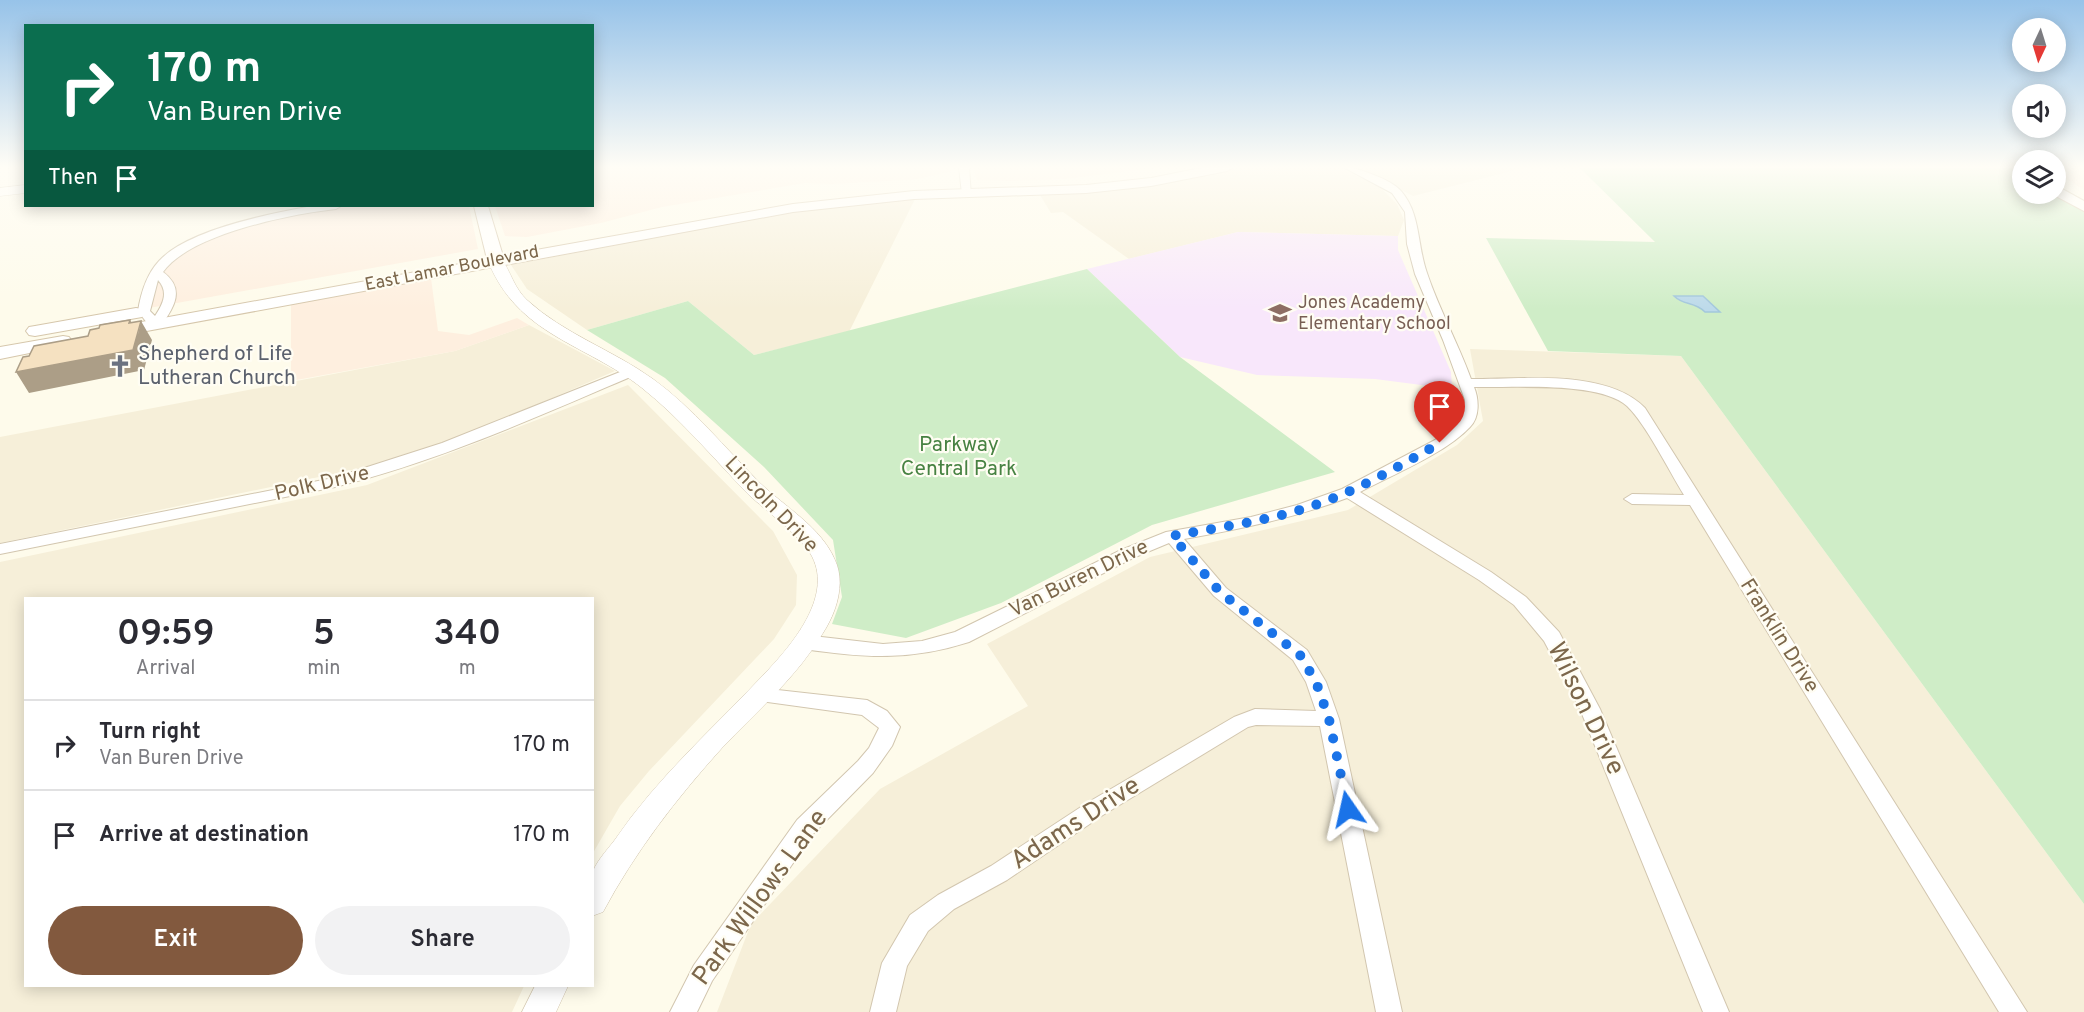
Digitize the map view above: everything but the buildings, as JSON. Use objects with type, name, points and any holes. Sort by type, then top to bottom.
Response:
[{"type":"main road","name":"Lincoln Drive","points":[[483,214],[494,255]]},
{"type":"main road","name":"East Lamar Boulevard","points":[[0,353],[149,318],[494,255],[701,214]]},
{"type":"main road","name":"East Lamar Boulevard","points":[[0,337],[149,318],[169,307],[494,255]]},
{"type":"street","points":[[149,318],[148,287],[167,260],[205,237],[288,214]]},
{"type":"street","name":"Van Buren Drive","points":[[804,642],[868,652],[894,652],[939,646],[962,637],[1127,554],[1172,536],[1251,522],[1303,509],[1348,492],[1440,443],[1465,424],[1472,399],[1468,383],[1421,274],[1413,244],[1410,214]]},
{"type":"street","name":"Lincoln Drive","points":[[494,255],[510,290],[529,311],[630,372],[681,412],[755,489],[808,539],[824,560],[828,588],[823,611],[804,642],[759,695],[702,752],[646,819],[605,879],[594,899]]},
{"type":"street","points":[[156,273],[165,278],[171,288],[169,307]]},
{"type":"street","name":"Polk Drive","points":[[0,549],[324,484],[386,469],[437,452],[630,372]]},
{"type":"street","name":"Franklin Drive","points":[[1468,383],[1584,386],[1622,396],[1640,411],[2014,1012]]},
{"type":"street","name":"Wilson Drive","points":[[1348,492],[1485,576],[1520,601],[1552,637],[1590,709],[1716,1012]]},
{"type":"street","points":[[1632,499],[1694,500]]},
{"type":"street","points":[[1172,536],[1220,592],[1300,655],[1316,682],[1329,719],[1389,1012]]},
{"type":"street","name":"Park Willows Lane","points":[[683,1012],[703,973],[805,827],[824,806],[848,787],[887,739],[890,728],[880,716],[867,708],[759,695]]},
{"type":"street","name":"Adams Drive","points":[[883,1012],[895,963],[918,923],[946,902],[999,873],[1095,809],[1241,722],[1255,717],[1329,719]]},
{"type":"street","points":[[539,1012],[552,987]]},
{"type":"shaded area","points":[[282,214],[471,214],[478,249],[138,310],[142,296],[182,246]]},
{"type":"shaded area","points":[[498,214],[634,214],[527,237],[505,236]]},
{"type":"shaded area","points":[[779,214],[907,214],[849,332],[754,355],[688,301],[587,330],[527,289],[511,265]]},
{"type":"shaded area","points":[[1066,214],[1401,214],[1404,220],[1398,236],[1238,232],[1129,259]]},
{"type":"shaded area","name":"Jones Academy Elementary School","points":[[1238,232],[1398,236],[1398,250],[1451,372],[1452,389],[1375,379],[1257,375],[1180,357],[1087,269]]},
{"type":"shaded area","points":[[431,278],[438,331],[469,335],[517,318],[529,325],[455,351],[291,381],[291,304]]},
{"type":"shaded area","points":[[529,325],[615,371],[464,436],[367,467],[0,543],[0,437],[455,351]]},
{"type":"shaded area","points":[[1470,349],[1681,356],[2084,904],[2084,1012],[717,1012],[751,924],[880,789],[1028,706],[987,644],[1150,557],[1348,510],[1457,445],[1483,421]]},
{"type":"shaded area","points":[[628,385],[773,531],[797,575],[796,605],[774,639],[649,771],[620,806],[594,851],[594,597],[24,597],[24,987],[524,987],[512,1012],[0,1012],[0,562],[367,485]]},
{"type":"green space","points":[[1627,214],[2084,214],[2084,904],[1681,356],[1548,351],[1486,238],[1655,242]]},
{"type":"green space","name":"Parkway Central Park","points":[[1087,269],[1180,357],[1335,472],[1152,525],[1001,603],[906,638],[832,624],[842,597],[833,540],[764,467],[665,378],[587,330],[688,301],[754,355]]},
{"type":"water","points":[[1674,296],[1703,296],[1720,312],[1705,312]]},
{"type":"place","name":"Jones Academy Elementary School","points":[[1280,313]]},
{"type":"place","name":"Shepherd of Life Lutheran Church","points":[[120,366]]},
{"type":"route","points":[[1348,809],[1329,719],[1316,682],[1300,655],[1278,640],[1220,592],[1172,536],[1251,522],[1303,509],[1348,492],[1440,443]]}]
